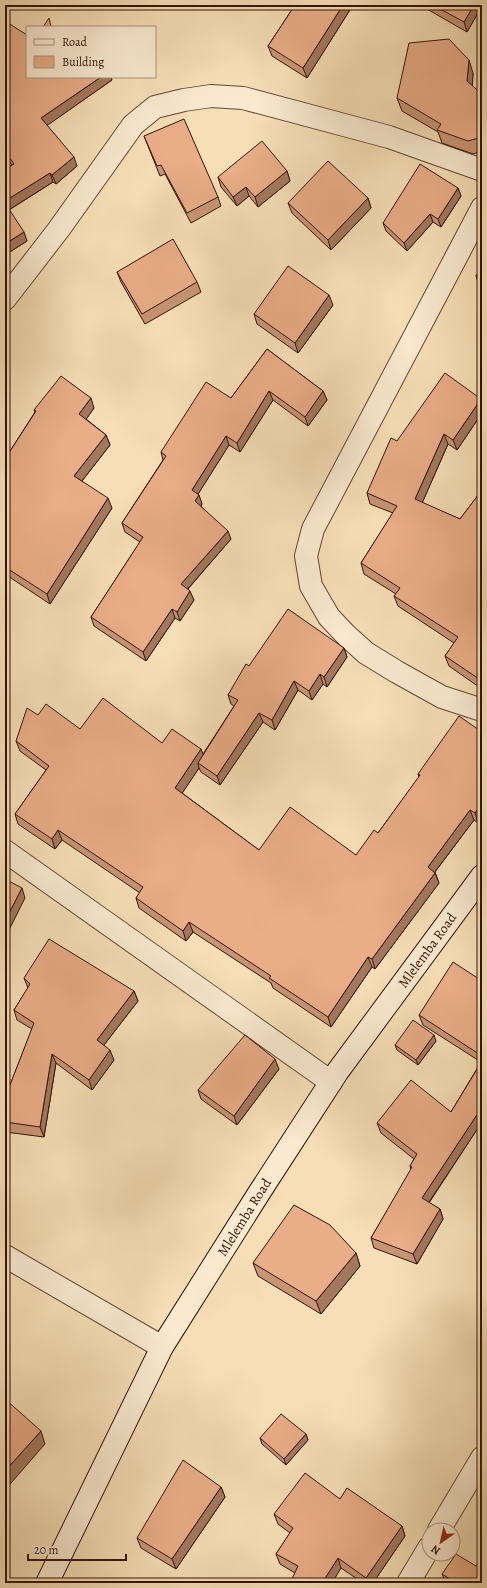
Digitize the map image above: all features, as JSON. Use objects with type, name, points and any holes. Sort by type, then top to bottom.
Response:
[{"type":"street","points":[[5,299],[59,228],[133,125],[155,107],[184,100],[211,96],[243,98],[389,137],[482,170]]},
{"type":"street","points":[[482,208],[313,529],[306,556],[311,586],[329,617],[366,653],[442,697],[482,710]]},
{"type":"street","points":[[5,852],[331,1082]]},
{"type":"street","name":"Mlelemba Road","points":[[47,1583],[162,1347],[331,1082],[482,876]]},
{"type":"street","points":[[5,1256],[162,1347]]},
{"type":"street","points":[[444,1522],[482,1458]]},
{"type":"street","points":[[408,1583],[421,1561]]},
{"type":"building","points":[[295,5],[343,5],[303,68],[268,46]]},
{"type":"building","points":[[433,5],[474,5],[464,22]]},
{"type":"building","points":[[49,18],[51,26],[44,26]]},
{"type":"building","points":[[5,21],[26,34],[26,78],[100,78],[41,118],[74,157],[52,175],[50,173],[5,201],[5,169],[14,164],[5,151],[5,73],[9,70],[5,57]]},
{"type":"building","points":[[449,39],[469,60],[467,81],[482,94],[482,137],[468,141],[437,130],[441,124],[397,98],[409,43]]},
{"type":"building","points":[[184,119],[218,197],[187,213],[161,165],[157,166],[144,136]]},
{"type":"building","points":[[262,141],[287,171],[255,197],[246,187],[233,197],[218,177]]},
{"type":"building","points":[[328,161],[368,198],[328,240],[288,203]]},
{"type":"building","points":[[420,164],[458,188],[438,219],[430,214],[404,243],[383,223]]},
{"type":"building","points":[[5,203],[24,232],[5,244]]},
{"type":"building","points":[[173,239],[197,282],[142,314],[117,272]]},
{"type":"building","points":[[288,266],[329,295],[295,343],[254,314]]},
{"type":"building","points":[[482,266],[482,280],[476,276]]},
{"type":"building","points":[[267,349],[323,391],[305,417],[269,391],[237,443],[226,436],[192,490],[199,495],[195,501],[228,531],[181,584],[190,591],[177,612],[172,609],[143,652],[91,617],[143,537],[122,523],[166,456],[161,452],[206,382],[231,398]]},
{"type":"building","points":[[445,373],[481,399],[453,440],[444,434],[415,499],[460,519],[482,490],[482,681],[445,656],[458,637],[394,596],[400,588],[361,563],[397,506],[367,493],[391,438],[397,441]]},
{"type":"building","points":[[61,376],[91,398],[79,414],[106,435],[74,476],[108,498],[47,594],[5,567],[5,459],[36,411],[34,410]]},
{"type":"building","points":[[288,609],[344,648],[324,677],[320,674],[309,691],[294,681],[272,720],[259,713],[217,776],[198,763],[238,700],[228,695],[246,664],[249,666]]},
{"type":"building","points":[[103,698],[162,743],[172,729],[201,749],[175,788],[259,850],[290,807],[356,855],[374,830],[378,833],[420,775],[418,774],[459,716],[482,732],[482,802],[475,813],[470,810],[428,867],[435,873],[372,959],[368,957],[328,1017],[269,978],[271,976],[189,922],[183,931],[136,898],[143,887],[58,830],[52,839],[15,814],[49,766],[16,741],[27,708],[38,715],[46,704],[80,729]]},
{"type":"building","points":[[5,879],[22,888],[5,921]]},
{"type":"building","points":[[49,939],[134,991],[97,1040],[110,1050],[89,1080],[52,1054],[40,1127],[5,1122],[5,1098],[34,1023],[14,1010],[30,984],[24,978]]},
{"type":"building","points":[[453,962],[482,981],[482,1056],[419,1015]]},
{"type":"building","points":[[413,1020],[434,1035],[416,1060],[395,1045]]},
{"type":"building","points":[[245,1035],[275,1059],[234,1116],[198,1090]]},
{"type":"building","points":[[482,1061],[482,1107],[422,1198],[440,1209],[413,1254],[371,1238],[412,1167],[410,1166],[417,1154],[377,1123],[411,1080],[451,1112]]},
{"type":"building","points":[[294,1205],[330,1225],[356,1253],[316,1301],[253,1263]]},
{"type":"building","points":[[5,1399],[41,1431],[5,1471]]},
{"type":"building","points":[[281,1414],[306,1434],[284,1459],[260,1438]]},
{"type":"building","points":[[183,1460],[221,1487],[172,1559],[137,1538]]},
{"type":"building","points":[[305,1473],[340,1499],[347,1488],[402,1526],[366,1578],[338,1558],[322,1583],[290,1583],[298,1566],[276,1554],[293,1528],[274,1514]]},
{"type":"building","points":[[461,1557],[476,1566],[482,1557],[482,1583],[452,1583],[453,1581],[442,1574],[450,1562],[461,1562]]}]
